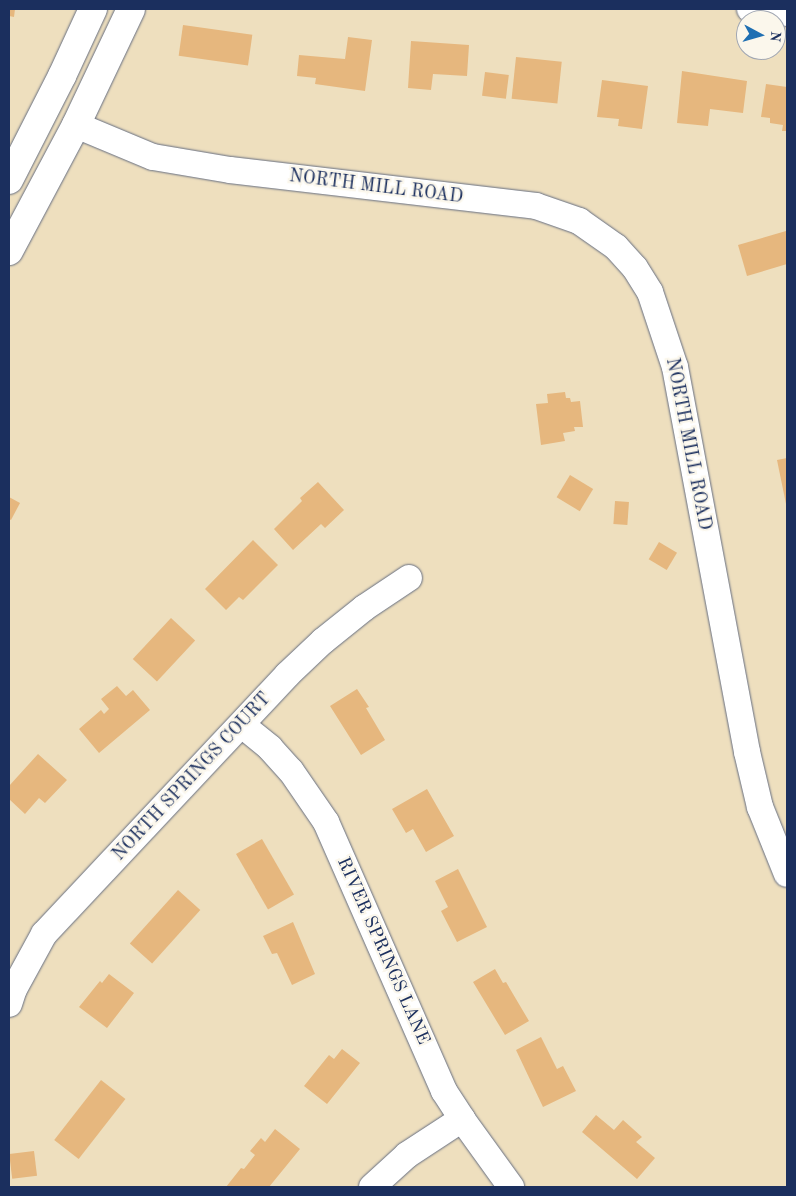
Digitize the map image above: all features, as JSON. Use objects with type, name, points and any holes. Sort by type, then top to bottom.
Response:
[{"type":"main road","points":[[9,180],[62,76],[93,9]]},
{"type":"main road","points":[[9,251],[76,125],[131,9]]},
{"type":"street","points":[[750,9],[787,13]]},
{"type":"street","name":"NORTH MILL ROAD","points":[[76,125],[153,157],[230,170],[536,206],[579,221],[616,247],[635,268],[650,292],[675,367],[747,752],[760,807],[787,874]]},
{"type":"street","name":"NORTH SPRINGS COURT","points":[[9,1004],[14,989],[44,934],[288,675],[323,641],[364,608],[408,578]]},
{"type":"street","name":"RIVER SPRINGS LANE","points":[[242,725],[270,748],[291,771],[326,822],[444,1090],[462,1119],[511,1187]]},
{"type":"street","points":[[372,1187],[407,1155],[462,1119]]},
{"type":"building","points":[[9,9],[15,9],[14,17],[9,16]]},
{"type":"building","points":[[183,25],[252,35],[248,65],[179,56]]},
{"type":"building","points":[[348,37],[372,40],[365,91],[315,84],[316,78],[297,76],[299,55],[345,59]]},
{"type":"building","points":[[411,41],[469,45],[467,76],[433,74],[431,90],[408,88]]},
{"type":"building","points":[[516,57],[562,62],[557,104],[512,99]]},
{"type":"building","points":[[682,71],[747,81],[743,113],[710,109],[708,126],[677,123]]},
{"type":"building","points":[[485,72],[509,75],[506,99],[482,96]]},
{"type":"building","points":[[602,80],[648,86],[642,129],[618,126],[619,119],[597,117]]},
{"type":"building","points":[[766,84],[787,87],[787,131],[782,131],[783,125],[770,123],[770,118],[761,117]]},
{"type":"building","points":[[786,231],[787,264],[747,276],[738,245]]},
{"type":"building","points":[[565,392],[566,398],[570,398],[571,402],[580,401],[583,427],[574,427],[575,431],[563,433],[565,441],[541,445],[536,404],[548,403],[547,394]]},
{"type":"building","points":[[787,458],[787,504],[786,504],[777,460]]},
{"type":"building","points":[[570,475],[593,489],[580,511],[557,497]]},
{"type":"building","points":[[318,482],[344,510],[325,528],[321,524],[293,550],[274,529],[302,501],[300,498]]},
{"type":"building","points":[[9,497],[20,503],[11,520],[9,519]]},
{"type":"building","points":[[615,501],[629,502],[627,525],[613,524]]},
{"type":"building","points":[[253,540],[278,565],[243,600],[239,597],[226,610],[205,589]]},
{"type":"building","points":[[659,542],[677,553],[667,570],[649,559]]},
{"type":"building","points":[[171,618],[195,641],[157,681],[133,659]]},
{"type":"building","points":[[117,686],[126,696],[133,690],[150,710],[99,753],[79,729],[101,710],[104,714],[109,709],[101,699]]},
{"type":"building","points":[[357,689],[369,707],[366,708],[385,740],[361,755],[330,706]]},
{"type":"building","points":[[38,754],[67,780],[45,803],[39,798],[25,814],[9,799],[9,786]]},
{"type":"building","points":[[427,789],[454,836],[426,852],[413,829],[406,833],[392,809]]},
{"type":"building","points":[[262,839],[294,894],[268,909],[236,854]]},
{"type":"building","points":[[458,869],[487,927],[457,942],[441,911],[448,907],[435,881]]},
{"type":"building","points":[[178,890],[200,910],[152,964],[130,944]]},
{"type":"building","points":[[293,922],[315,974],[292,985],[277,953],[272,954],[263,936]]},
{"type":"building","points":[[495,969],[503,983],[506,982],[529,1021],[505,1035],[473,982]]},
{"type":"building","points":[[109,974],[134,993],[107,1028],[79,1007],[100,981],[102,983]]},
{"type":"building","points":[[541,1037],[557,1069],[563,1066],[576,1091],[543,1107],[516,1050]]},
{"type":"building","points":[[342,1049],[360,1063],[327,1104],[304,1086],[329,1055],[334,1059]]},
{"type":"building","points":[[101,1080],[125,1099],[79,1159],[54,1140]]},
{"type":"building","points":[[596,1115],[614,1130],[623,1120],[642,1137],[636,1142],[655,1158],[637,1179],[582,1132]]},
{"type":"building","points":[[275,1129],[300,1149],[269,1187],[226,1187],[241,1168],[244,1169],[255,1155],[250,1151],[261,1138],[265,1142]]},
{"type":"building","points":[[34,1151],[37,1176],[12,1179],[9,1154]]}]
